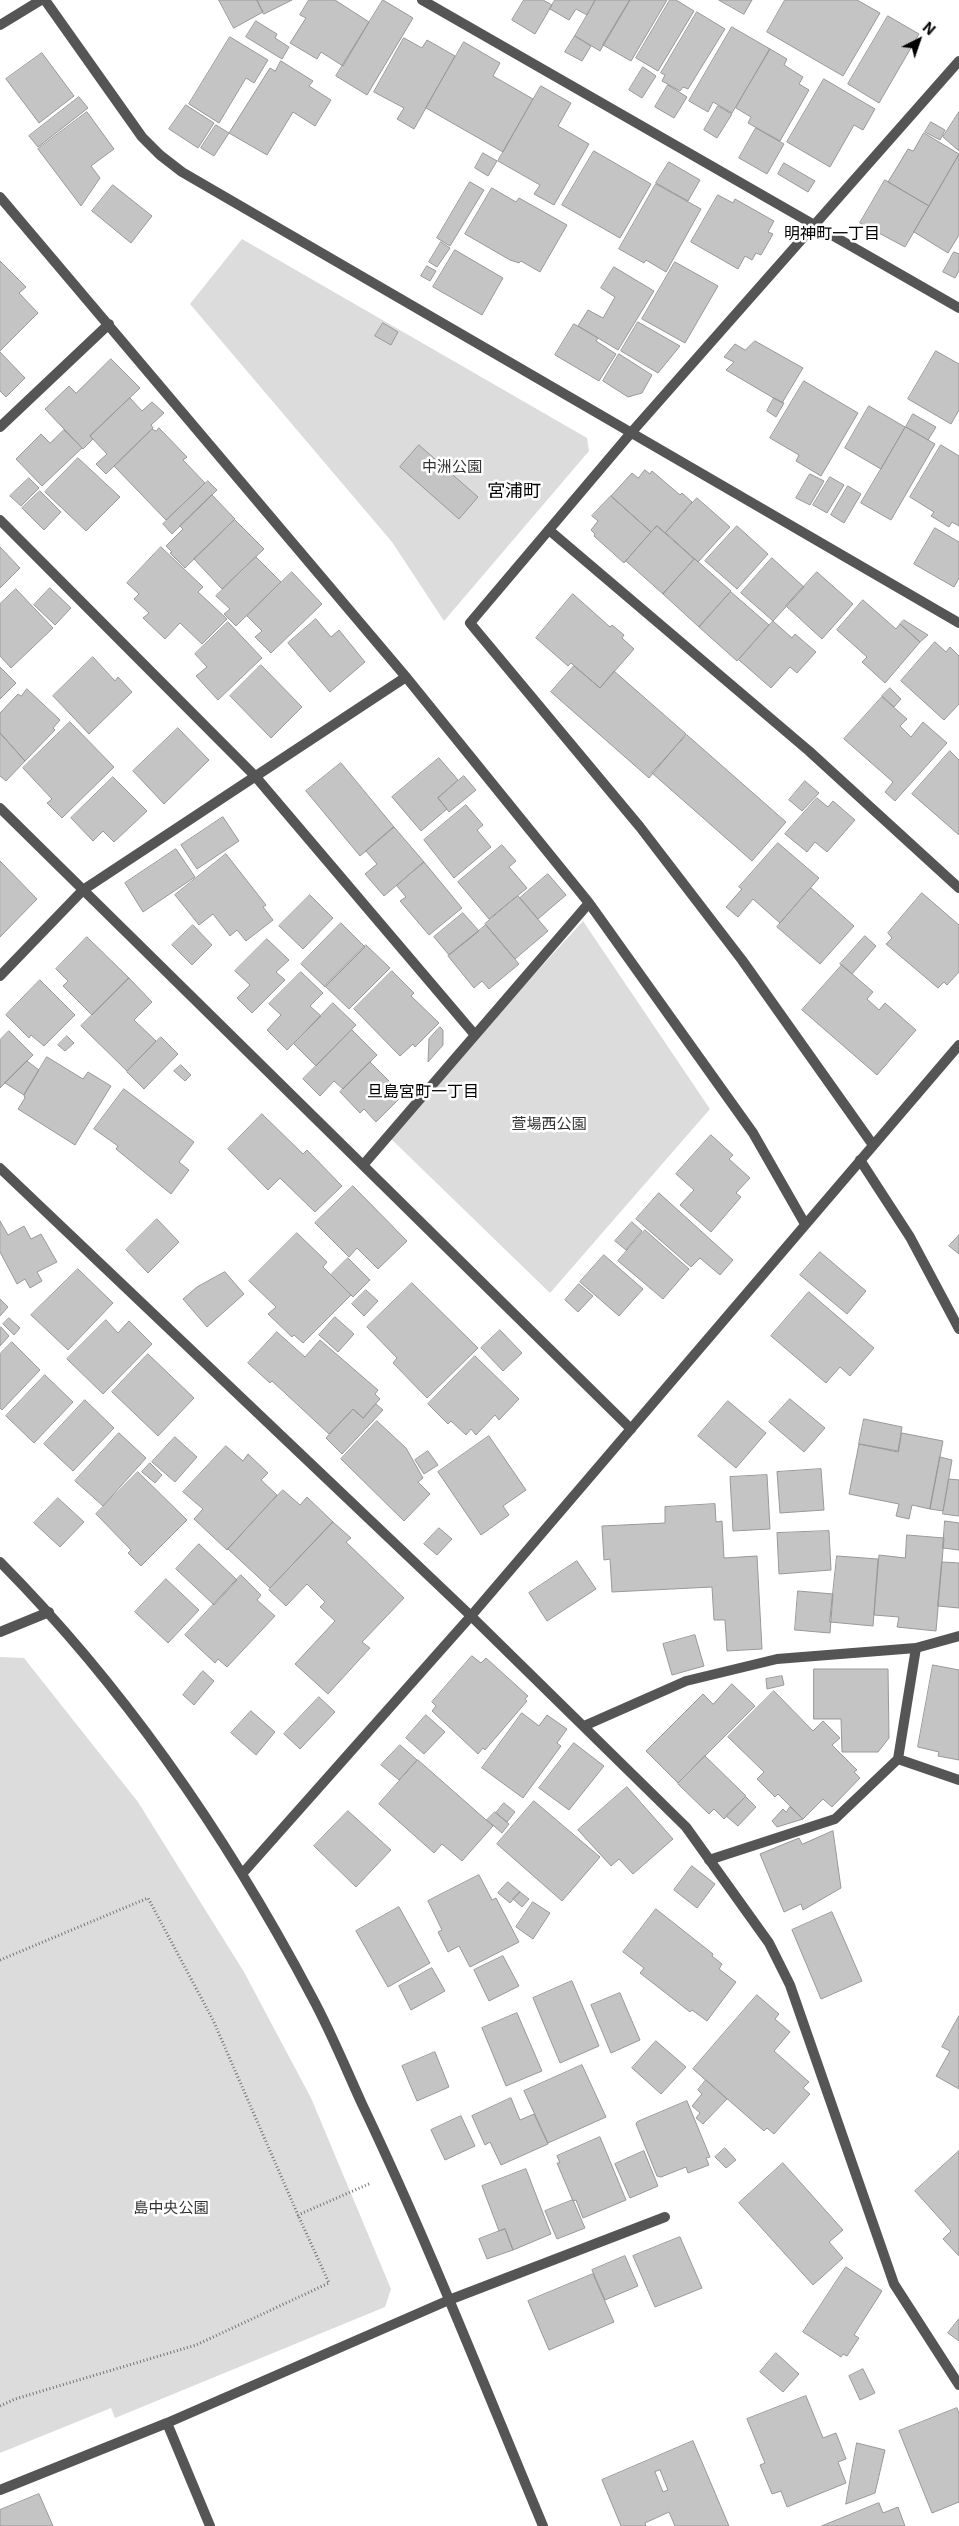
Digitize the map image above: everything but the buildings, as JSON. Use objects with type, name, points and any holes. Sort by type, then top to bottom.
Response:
[{"type":"street","points":[[0,25],[40,0]]},
{"type":"street","points":[[45,0],[142,137],[160,155],[182,172],[630,434],[959,623]]},
{"type":"street","points":[[422,0],[959,308]]},
{"type":"street","points":[[873,1145],[742,960],[646,835],[470,624],[630,434],[816,226],[959,60]]},
{"type":"street","points":[[0,197],[406,676],[588,903],[753,1133],[805,1224]]},
{"type":"street","points":[[0,427],[109,324]]},
{"type":"street","points":[[0,520],[255,776],[475,1035]]},
{"type":"street","points":[[549,530],[809,751],[959,888]]},
{"type":"street","points":[[0,976],[83,890],[406,676]]},
{"type":"street","points":[[0,808],[364,1164],[631,1429]]},
{"type":"street","points":[[364,1164],[588,903]]},
{"type":"street","points":[[242,1874],[471,1616],[959,1045]]},
{"type":"street","points":[[860,1160],[910,1237],[959,1329]]},
{"type":"street","points":[[0,1168],[471,1616],[686,1827],[769,1943],[790,1986],[894,2284],[959,2386]]},
{"type":"street","points":[[0,1562],[49,1612],[149,1735],[242,1874],[313,1999],[395,2172],[543,2526]]},
{"type":"street","points":[[0,1632],[49,1612]]},
{"type":"street","points":[[584,1726],[686,1681],[777,1659],[916,1648],[959,1636]]},
{"type":"street","points":[[709,1860],[836,1819],[898,1759],[916,1648]]},
{"type":"street","points":[[898,1759],[959,1780]]},
{"type":"street","points":[[0,2490],[167,2423],[449,2300],[664,2217]]},
{"type":"street","points":[[167,2423],[210,2526]]},
{"type":"path","points":[[0,1960],[148,1898],[213,2020],[329,2283],[196,2345],[15,2399],[0,2406]]},
{"type":"path","points":[[298,2215],[395,2172]]},
{"type":"green space","name":"中洲公園","points":[[242,239],[587,438],[589,451],[444,621],[392,542],[190,304]]},
{"type":"green space","name":"萱場西公園","points":[[583,921],[710,1109],[550,1293],[387,1135]]},
{"type":"green space","name":"島中央公園","points":[[0,1657],[24,1658],[138,1802],[244,1972],[311,2098],[391,2289],[385,2307],[115,2418],[111,2408],[0,2453]]},
{"type":"district","name":"明神町一丁目","points":[[832,234]]},
{"type":"district","name":"宮浦町","points":[[514,492]]},
{"type":"district","name":"旦島宮町一丁目","points":[[423,1092]]}]
